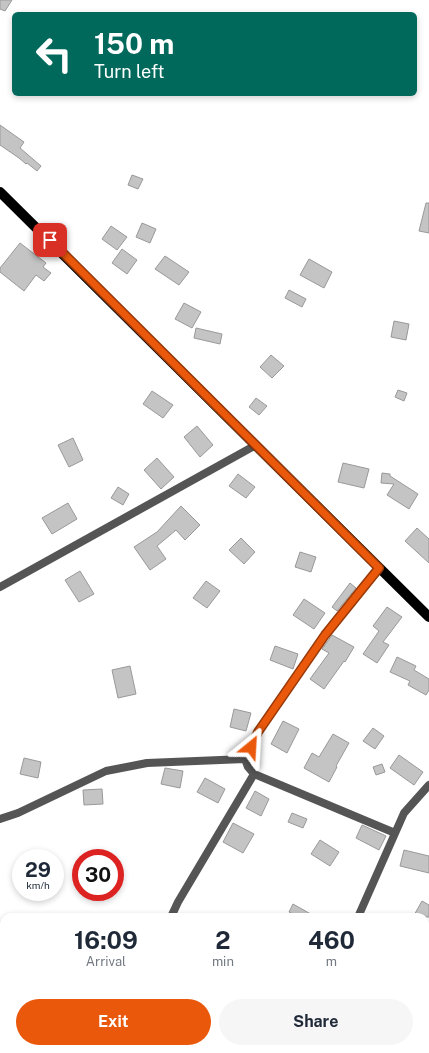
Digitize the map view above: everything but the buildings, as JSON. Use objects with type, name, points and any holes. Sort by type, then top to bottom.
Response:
[{"type":"main road","points":[[0,192],[429,618]]},
{"type":"street","points":[[0,587],[256,446]]},
{"type":"street","points":[[379,568],[321,641],[258,732],[245,759],[248,767],[254,774],[395,833]]},
{"type":"street","points":[[0,819],[18,813],[106,771],[147,763],[245,759]]},
{"type":"street","points":[[173,913],[254,774]]},
{"type":"street","points":[[360,913],[404,813],[429,784]]},
{"type":"route","points":[[50,240],[379,568],[325,635],[258,732],[251,747]]}]
